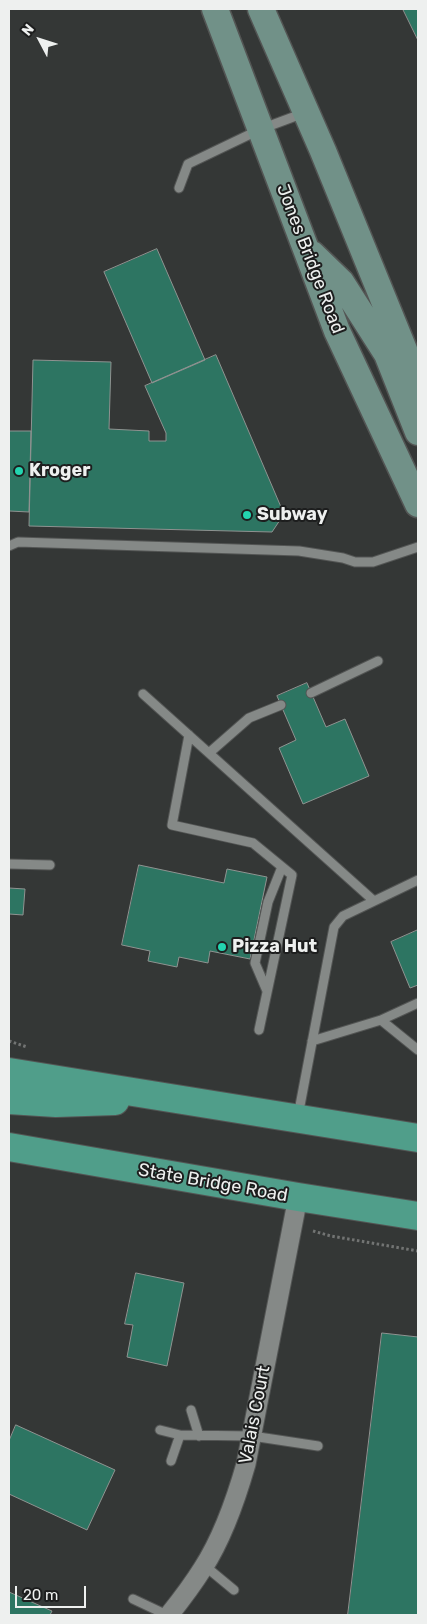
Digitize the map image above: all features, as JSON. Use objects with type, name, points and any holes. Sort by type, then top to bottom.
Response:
[{"type":"highway","points":[[9,1072],[418,1138]]},
{"type":"highway","points":[[9,1100],[56,1103],[184,1100]]},
{"type":"highway","name":"State Bridge Road","points":[[9,1147],[298,1198],[418,1216]]},
{"type":"main road","name":"Jones Bridge Road","points":[[215,9],[345,348],[418,504]]},
{"type":"main road","points":[[262,9],[418,384]]},
{"type":"main road","points":[[306,248],[341,282],[386,354],[418,432]]},
{"type":"street","name":"Valais Court","points":[[168,1615],[204,1566],[223,1529],[237,1494],[252,1436],[298,1198]]},
{"type":"lane","points":[[179,188],[188,164],[261,129],[306,112]]},
{"type":"lane","points":[[9,546],[18,542],[299,551],[343,558],[355,562],[373,562],[418,547]]},
{"type":"lane","points":[[312,692],[378,661]]},
{"type":"lane","points":[[143,694],[374,901]]},
{"type":"lane","points":[[209,753],[249,718],[281,705]]},
{"type":"lane","points":[[189,735],[172,825],[253,844],[292,875],[259,1030]]},
{"type":"lane","points":[[9,864],[50,865]]},
{"type":"lane","points":[[268,991],[255,962],[268,902],[282,867]]},
{"type":"lane","points":[[298,1118],[334,927],[343,916],[418,880]]},
{"type":"lane","points":[[312,1041],[381,1020],[418,1003]]},
{"type":"lane","points":[[381,1020],[418,1050]]},
{"type":"lane","points":[[191,1410],[200,1436]]},
{"type":"lane","points":[[160,1430],[180,1435],[252,1436],[318,1446]]},
{"type":"lane","points":[[171,1461],[180,1435]]},
{"type":"lane","points":[[204,1566],[234,1590]]},
{"type":"lane","points":[[133,1599],[168,1615]]},
{"type":"building","points":[[403,9],[418,9],[418,40]]},
{"type":"building","points":[[157,249],[205,360],[152,383],[104,272]]},
{"type":"building","points":[[216,355],[284,514],[272,532],[29,526],[33,360],[111,362],[109,429],[149,431],[149,441],[166,441],[166,433],[145,386]]},
{"type":"building","name":"Kroger","points":[[9,431],[31,431],[29,512],[9,511]]},
{"type":"building","points":[[307,683],[326,727],[345,719],[369,776],[303,804],[279,748],[296,740],[277,696]]},
{"type":"building","points":[[139,865],[224,883],[227,869],[267,877],[250,959],[210,951],[208,963],[179,957],[177,967],[148,961],[150,951],[122,945]]},
{"type":"building","points":[[9,888],[25,889],[23,915],[9,914]]},
{"type":"building","points":[[418,930],[418,985],[410,988],[391,942]]},
{"type":"building","points":[[136,1273],[184,1283],[167,1366],[127,1357],[133,1325],[125,1324]]},
{"type":"building","points":[[382,1333],[418,1337],[418,1615],[348,1615]]},
{"type":"building","points":[[16,1425],[115,1470],[87,1530],[9,1494],[9,1441]]},
{"type":"building","points":[[9,1592],[52,1611],[50,1615],[9,1615]]},
{"type":"place","name":"Kroger","points":[[19,471]]},
{"type":"place","name":"Subway","points":[[247,515]]},
{"type":"place","name":"Pizza Hut","points":[[222,947]]}]
